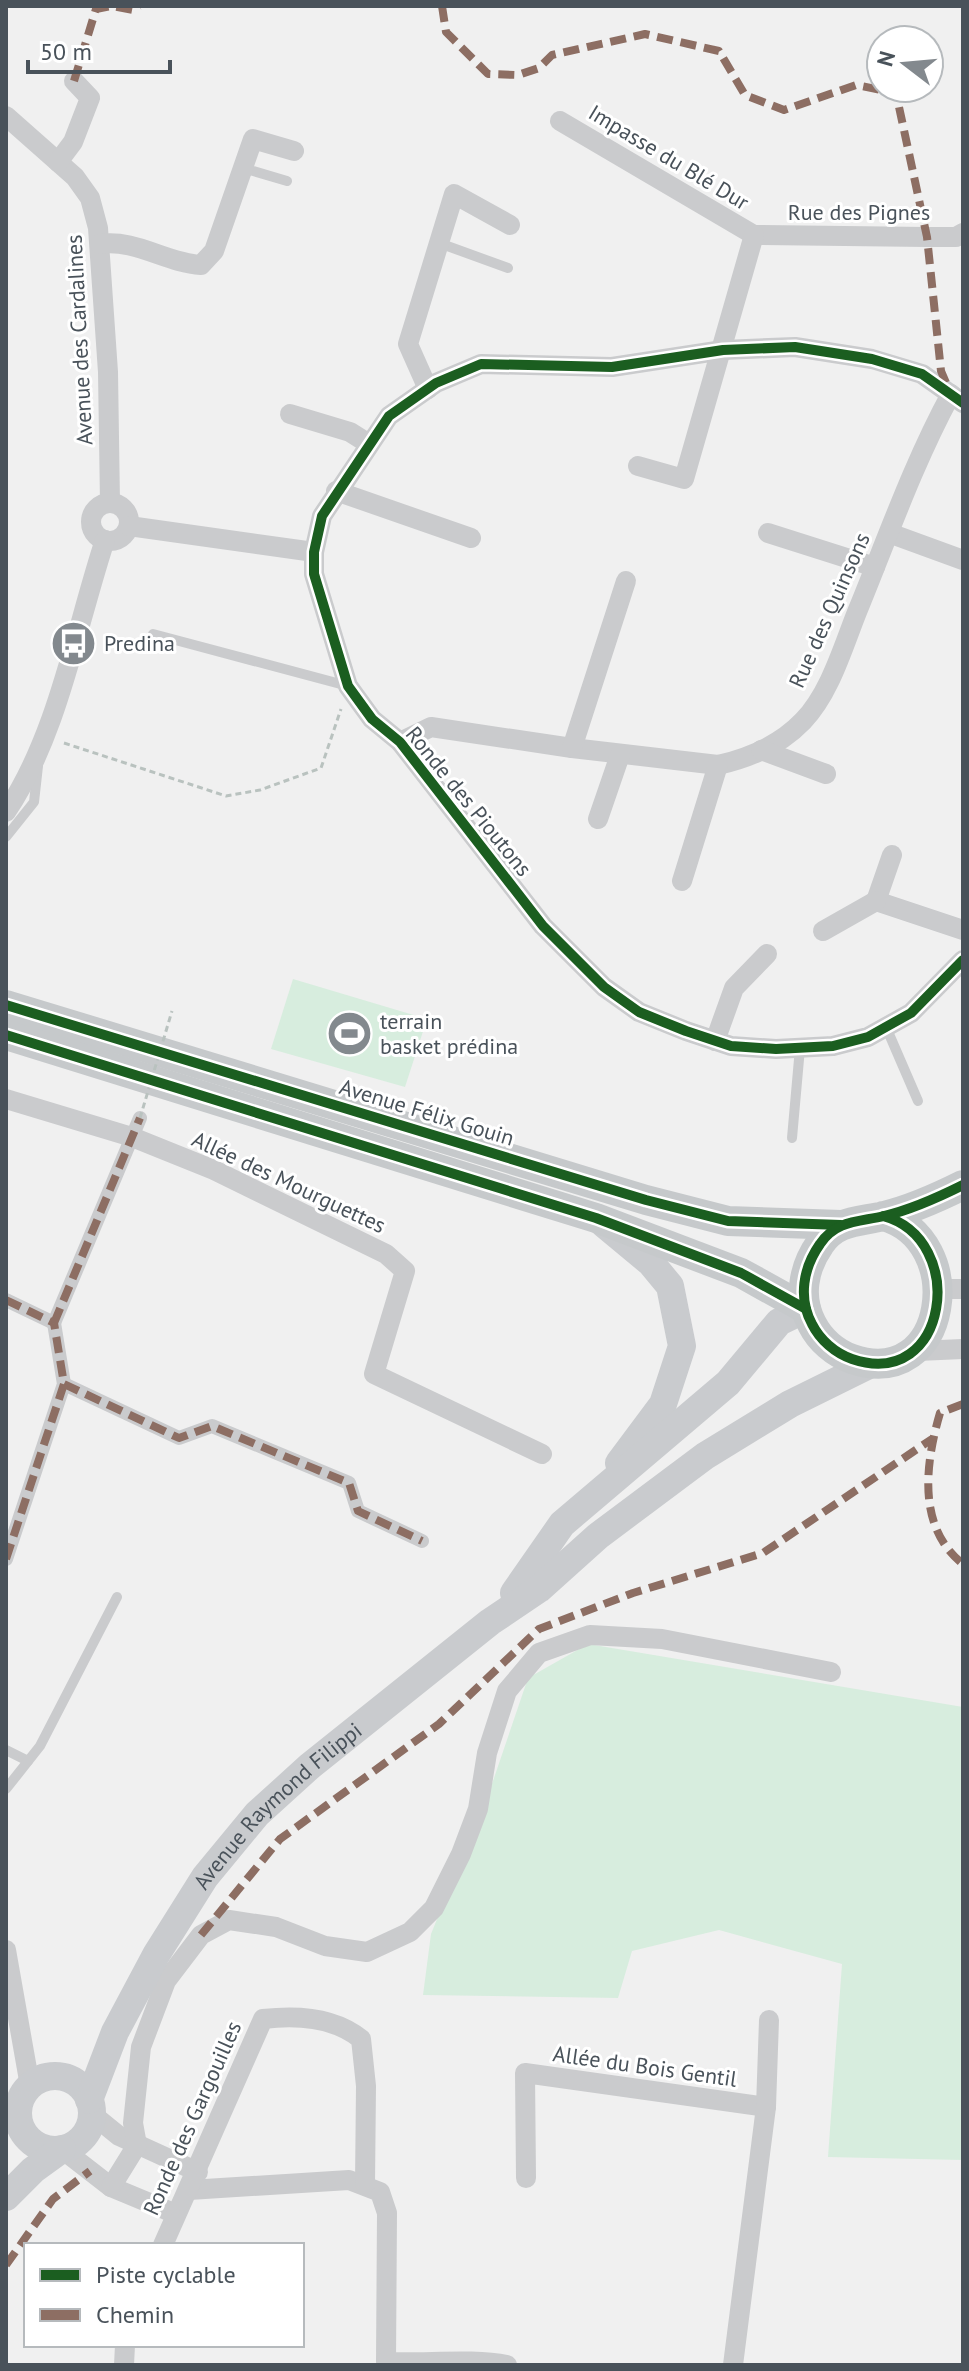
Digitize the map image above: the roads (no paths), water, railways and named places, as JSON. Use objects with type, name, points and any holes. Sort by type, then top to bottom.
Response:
[{"type":"main road","name":"Avenue Félix Gouin","points":[[6,1005],[660,1204],[728,1221],[841,1225],[862,1217],[883,1216],[963,1185]]},
{"type":"main road","points":[[6,1035],[596,1218],[741,1273],[806,1309]]},
{"type":"main road","points":[[841,1225],[821,1241],[809,1262],[803,1285],[806,1309],[813,1326],[835,1351],[848,1358],[873,1363],[897,1361],[918,1351],[937,1333],[947,1314],[957,1281],[931,1240],[901,1220],[883,1216]]},
{"type":"main road","name":"Avenue Raymond Filippi","points":[[596,1218],[651,1263],[670,1286],[682,1346],[663,1404],[597,1493]]},
{"type":"main road","name":"Avenue Raymond Filippi","points":[[490,1622],[536,1566],[562,1524],[728,1383],[779,1322],[806,1309]]},
{"type":"main road","name":"Avenue Raymond Filippi","points":[[90,2107],[115,2032],[156,1955],[205,1877],[257,1814],[310,1766],[490,1622],[539,1589],[598,1536],[705,1456],[790,1404],[873,1363]]},
{"type":"main road","name":"Avenue Raymond Filippi","points":[[65,2077],[91,2060],[115,2032]]},
{"type":"main road","points":[[65,2077],[79,2085],[90,2107],[88,2128],[79,2141],[33,2170],[9,2195],[21,2166],[23,2130],[18,2108],[30,2086],[42,2078],[65,2077]]},
{"type":"main road","points":[[23,2130],[31,2141],[44,2148],[62,2149]]},
{"type":"street","points":[[58,162],[73,142],[90,98],[74,81]]},
{"type":"street","name":"Avenue des Cardalines","points":[[6,116],[75,177],[90,198],[100,244],[108,372],[110,503]]},
{"type":"street","name":"Impasse du Blé Dur","points":[[560,121],[754,235]]},
{"type":"street","points":[[100,244],[120,241],[186,264],[201,265],[214,251],[253,139],[294,151]]},
{"type":"street","points":[[428,389],[408,344],[454,194],[510,225]]},
{"type":"street","name":"Rue des Pignes","points":[[754,235],[956,237],[963,233]]},
{"type":"street","points":[[638,466],[684,479],[754,235]]},
{"type":"street","name":"Ronde des Pioutons","points":[[957,399],[922,374],[872,359],[795,347],[723,350],[612,367],[481,364],[428,389],[389,416],[322,516],[314,552],[314,574],[348,686],[372,719],[400,742],[543,926],[604,987],[639,1012],[731,1046],[833,1046],[868,1037],[911,1013],[963,960]]},
{"type":"street","name":"Rue des Quinsons","points":[[400,742],[431,727],[620,755],[718,765],[761,750],[805,720],[834,669],[926,439],[957,399]]},
{"type":"street","points":[[290,414],[350,432],[369,444]]},
{"type":"street","points":[[336,491],[471,538]]},
{"type":"street","points":[[110,503],[125,510],[129,526],[117,540],[105,540],[93,530],[92,518],[96,509],[110,503]]},
{"type":"street","points":[[129,526],[314,552]]},
{"type":"street","points":[[768,533],[875,567]]},
{"type":"street","points":[[889,533],[963,560]]},
{"type":"street","points":[[6,812],[24,786],[42,743],[105,540]]},
{"type":"street","points":[[572,748],[626,581]]},
{"type":"street","points":[[761,750],[826,774]]},
{"type":"street","points":[[598,819],[620,755]]},
{"type":"street","points":[[682,881],[718,765]]},
{"type":"street","points":[[823,931],[876,901],[892,855]]},
{"type":"street","points":[[876,901],[963,930]]},
{"type":"street","points":[[715,1041],[734,988],[767,954]]},
{"type":"street","name":"Allée des Mourguettes","points":[[6,1099],[136,1128],[214,1170],[386,1254],[405,1271],[374,1374],[542,1454]]},
{"type":"street","points":[[6,1559],[64,1384],[54,1323],[136,1128]]},
{"type":"street","points":[[6,1300],[54,1323]]},
{"type":"street","points":[[918,1351],[963,1349]]},
{"type":"street","points":[[64,1384],[179,1438],[212,1426],[349,1483],[358,1511],[422,1541]]},
{"type":"street","points":[[111,2187],[137,2145],[133,2123],[141,2047],[166,1981],[201,1935],[229,1920],[276,1927],[325,1946],[367,1952],[410,1932],[434,1908],[461,1854],[478,1809],[487,1753],[507,1691],[539,1653],[590,1635],[662,1639],[831,1672]]},
{"type":"street","points":[[6,1950],[10,2001],[30,2086]]},
{"type":"street","name":"Ronde des Gargouilles","points":[[164,2243],[194,2181],[255,2030],[263,2019],[291,2016],[344,2026],[361,2039],[366,2086],[365,2184]]},
{"type":"street","name":"Allée du Bois Gentil","points":[[733,2365],[766,2107],[769,2020]]},
{"type":"street","name":"Allée du Bois Gentil","points":[[526,2178],[525,2073],[766,2107]]},
{"type":"street","points":[[90,2107],[137,2145],[194,2181],[349,2180],[380,2192],[387,2213],[386,2362],[463,2365],[488,2361],[507,2365]]},
{"type":"street","points":[[62,2149],[111,2187],[176,2214]]},
{"type":"lane","points":[[243,168],[287,181]]},
{"type":"lane","points":[[439,243],[508,268]]},
{"type":"lane","points":[[153,634],[348,686]]},
{"type":"lane","points":[[6,837],[34,802],[42,743]]},
{"type":"lane","points":[[886,1027],[918,1101]]},
{"type":"lane","points":[[792,1138],[800,1048]]},
{"type":"lane","points":[[6,1789],[40,1746],[117,1597]]},
{"type":"lane","points":[[6,1750],[28,1761]]},
{"type":"place","name":"Predina","points":[[73,643]]},
{"type":"place","name":"terrain basket prédina","points":[[349,1034]]}]
